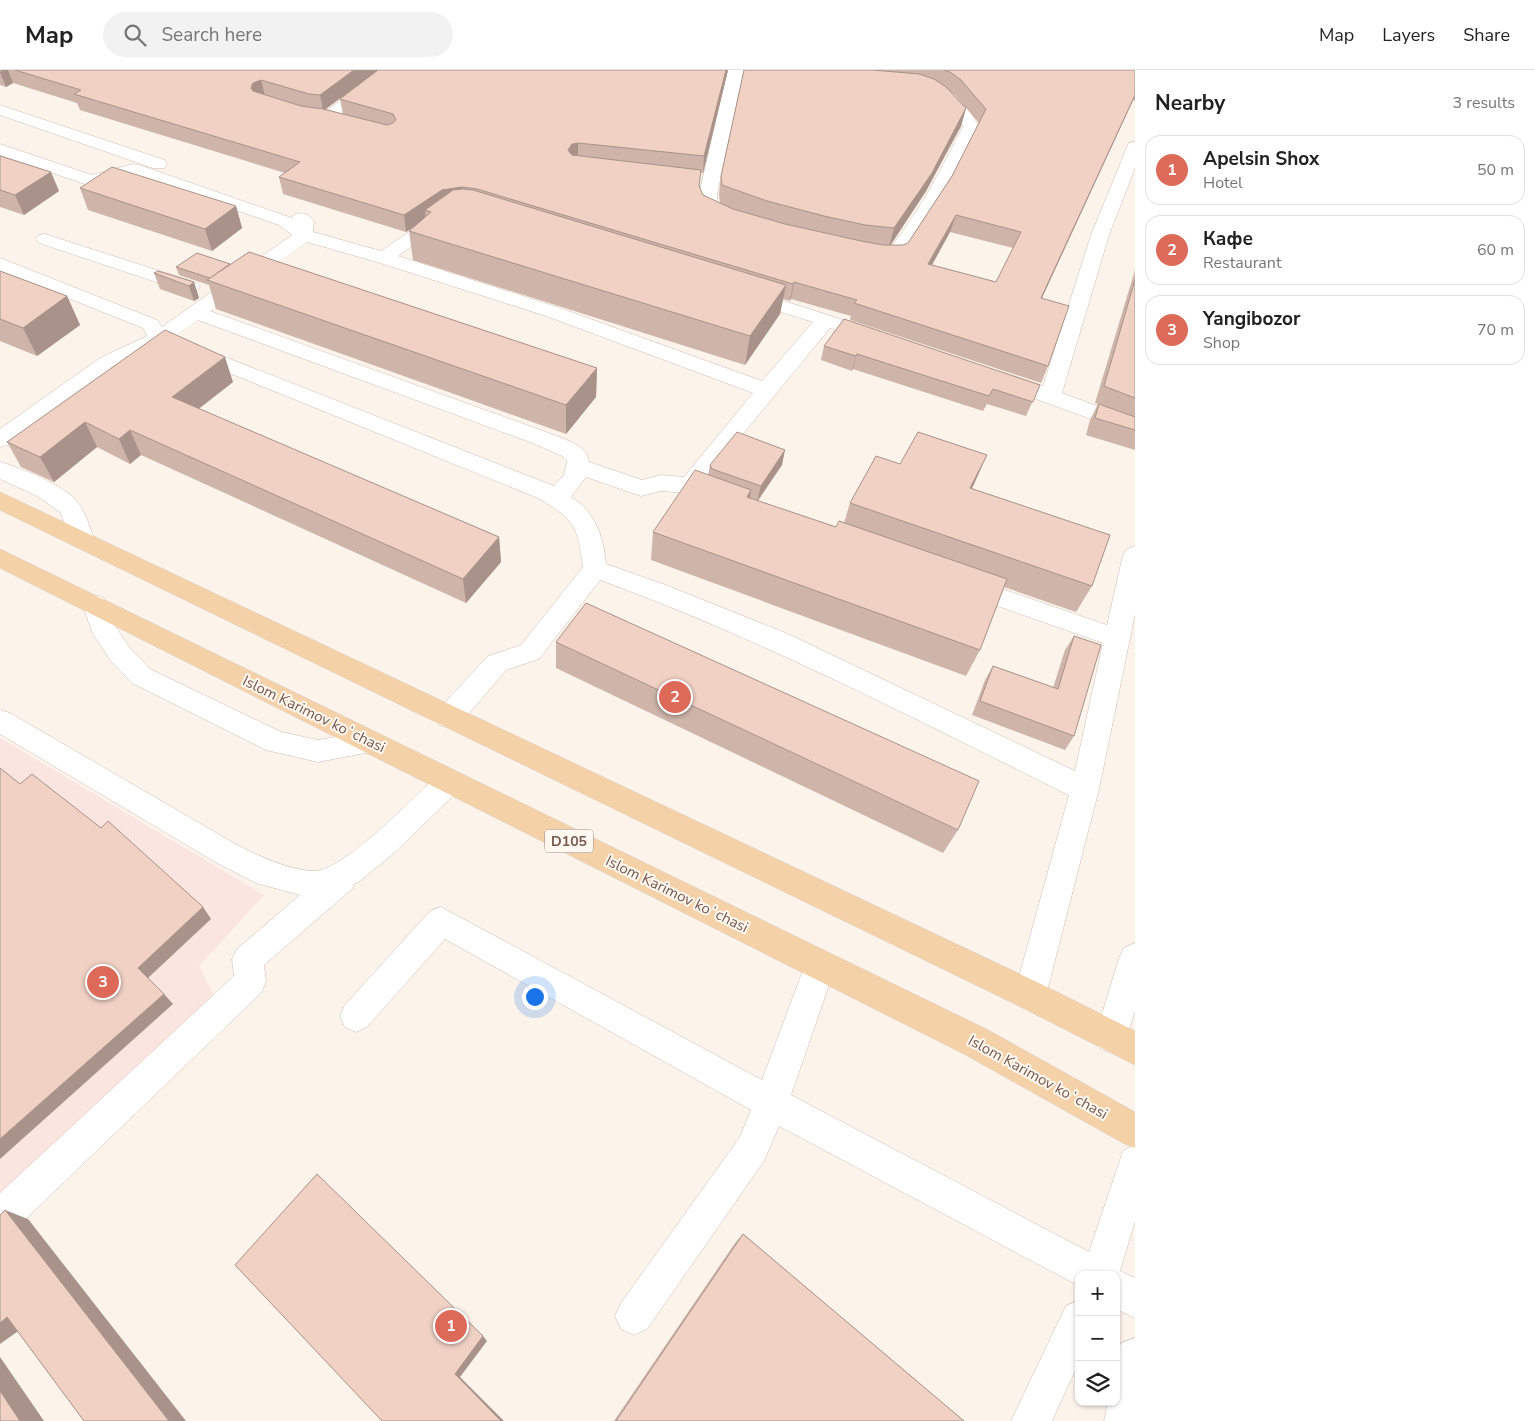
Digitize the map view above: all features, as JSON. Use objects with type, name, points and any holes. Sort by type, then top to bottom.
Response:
[{"type":"main road","points":[[0,500],[1030,995],[1123,1043]]},
{"type":"main road","name":"Islom Karimov koʻchasi","points":[[0,558],[976,1042],[1135,1131]]},
{"type":"lane","points":[[371,130],[319,117],[391,70]]},
{"type":"lane","points":[[749,223],[710,208],[708,194],[737,70],[796,75]]},
{"type":"lane","points":[[854,250],[873,255],[895,255],[910,236],[946,178],[971,126],[961,110],[945,96],[922,88]]},
{"type":"lane","points":[[0,440],[106,362],[159,338],[218,296],[304,234],[305,222],[297,212],[3,113]]},
{"type":"lane","points":[[1050,396],[1100,235],[1135,147]]},
{"type":"lane","points":[[0,148],[91,180],[133,169],[284,220],[304,234],[553,312],[766,390]]},
{"type":"lane","points":[[692,179],[711,181]]},
{"type":"lane","points":[[384,258],[450,212],[457,211]]},
{"type":"lane","points":[[45,238],[218,296]]},
{"type":"lane","points":[[0,264],[150,324],[159,338],[546,492],[575,512],[586,525],[595,569],[530,652],[497,663],[449,717]]},
{"type":"lane","points":[[732,290],[892,342]]},
{"type":"lane","points":[[195,312],[538,437],[570,451],[578,458],[580,467],[577,475],[557,498]]},
{"type":"lane","points":[[734,504],[701,492],[695,486],[694,479],[826,320]]},
{"type":"lane","points":[[985,373],[1135,428]]},
{"type":"lane","points":[[0,411],[24,421]]},
{"type":"lane","points":[[580,467],[641,488],[661,483],[695,486]]},
{"type":"lane","points":[[0,470],[41,489],[68,506],[75,517],[82,538]]},
{"type":"lane","points":[[1030,995],[1085,789],[1135,555]]},
{"type":"lane","points":[[595,569],[654,590],[779,641],[1085,789]]},
{"type":"lane","points":[[942,577],[1117,638]]},
{"type":"lane","points":[[94,604],[102,627],[120,654],[140,676],[276,742],[318,751],[371,742]]},
{"type":"lane","points":[[0,721],[227,854],[267,874],[315,885],[349,872]]},
{"type":"lane","points":[[0,1218],[250,982],[248,959],[385,843],[450,781]]},
{"type":"lane","points":[[356,1016],[441,921],[771,1103],[1087,1271]]},
{"type":"lane","points":[[1123,1043],[1135,958]]},
{"type":"lane","points":[[634,1316],[752,1149],[771,1103],[820,965]]},
{"type":"lane","points":[[1101,1271],[1135,1163]]},
{"type":"lane","points":[[1120,1290],[1135,1299]]},
{"type":"lane","points":[[1031,1421],[1075,1328]]},
{"type":"lane","points":[[1124,1421],[1135,1357]]},
{"type":"shaded area","points":[[0,738],[264,895],[199,966],[215,998],[0,1200]]},
{"type":"building","points":[[15,70],[354,70],[320,95],[309,94],[261,80],[253,83],[251,88],[253,91],[301,106],[323,109],[387,125],[396,120],[393,114],[340,99],[378,70],[726,70],[704,156],[578,143],[572,144],[568,150],[572,155],[701,170],[699,186],[703,195],[733,209],[785,224],[861,241],[883,245],[903,245],[908,243],[952,176],[986,109],[961,80],[944,70],[1135,70],[1135,95],[1041,298],[1069,306],[1048,366],[854,303],[857,300],[794,282],[793,284],[477,189],[462,187],[442,190],[404,215],[279,177],[300,162],[74,94],[81,90]],"holes":[[[956,215],[1021,232],[996,282],[928,264]]]},
{"type":"building","points":[[744,70],[873,70],[919,74],[934,79],[946,87],[966,108],[932,173],[894,228],[865,225],[767,201],[722,185],[721,176]]},
{"type":"building","points":[[0,156],[51,172],[15,195],[0,190]]},
{"type":"building","points":[[112,167],[236,206],[205,229],[80,188]]},
{"type":"building","points":[[453,190],[473,190],[786,285],[750,336],[409,231],[431,212],[425,210]]},
{"type":"building","points":[[249,252],[597,368],[566,405],[207,280]]},
{"type":"building","points":[[197,253],[230,264],[210,278],[176,267]]},
{"type":"building","points":[[0,271],[67,296],[23,328],[0,319]]},
{"type":"building","points":[[158,271],[194,282],[189,286],[154,273]]},
{"type":"building","points":[[1135,280],[1135,398],[1104,386]]},
{"type":"building","points":[[844,319],[1040,385],[1033,402],[993,389],[989,396],[857,354],[856,356],[824,346]]},
{"type":"building","points":[[165,330],[225,357],[172,397],[499,537],[463,579],[130,430],[119,439],[85,422],[40,457],[7,442]]},
{"type":"building","points":[[1099,404],[1135,417],[1135,430],[1095,418]]},
{"type":"building","points":[[737,432],[785,450],[761,486],[712,469],[710,465]]},
{"type":"building","points":[[918,432],[987,455],[970,488],[1110,535],[1092,586],[850,503],[876,456],[900,464]]},
{"type":"building","points":[[695,470],[751,490],[747,497],[836,527],[839,521],[1007,579],[980,650],[653,532]]},
{"type":"building","points":[[586,603],[979,781],[958,830],[556,642]]},
{"type":"building","points":[[1074,636],[1101,645],[1074,736],[980,701],[993,666],[1058,689]]},
{"type":"building","points":[[0,768],[20,784],[32,774],[101,828],[108,821],[203,907],[138,968],[164,994],[0,1139]]},
{"type":"building","points":[[317,1174],[483,1336],[455,1374],[501,1421],[382,1421],[235,1265]]},
{"type":"building","points":[[5,1210],[169,1421],[84,1421],[7,1317],[0,1323],[0,1215]]},
{"type":"building","points":[[743,1234],[964,1421],[616,1421]]},
{"type":"building","points":[[0,1391],[20,1421],[0,1421]]},
{"type":"place","name":"Кафе","points":[[675,697]]},
{"type":"place","name":"Yangibozor","points":[[103,982]]},
{"type":"place","name":"Apelsin Shox","points":[[451,1326]]}]
